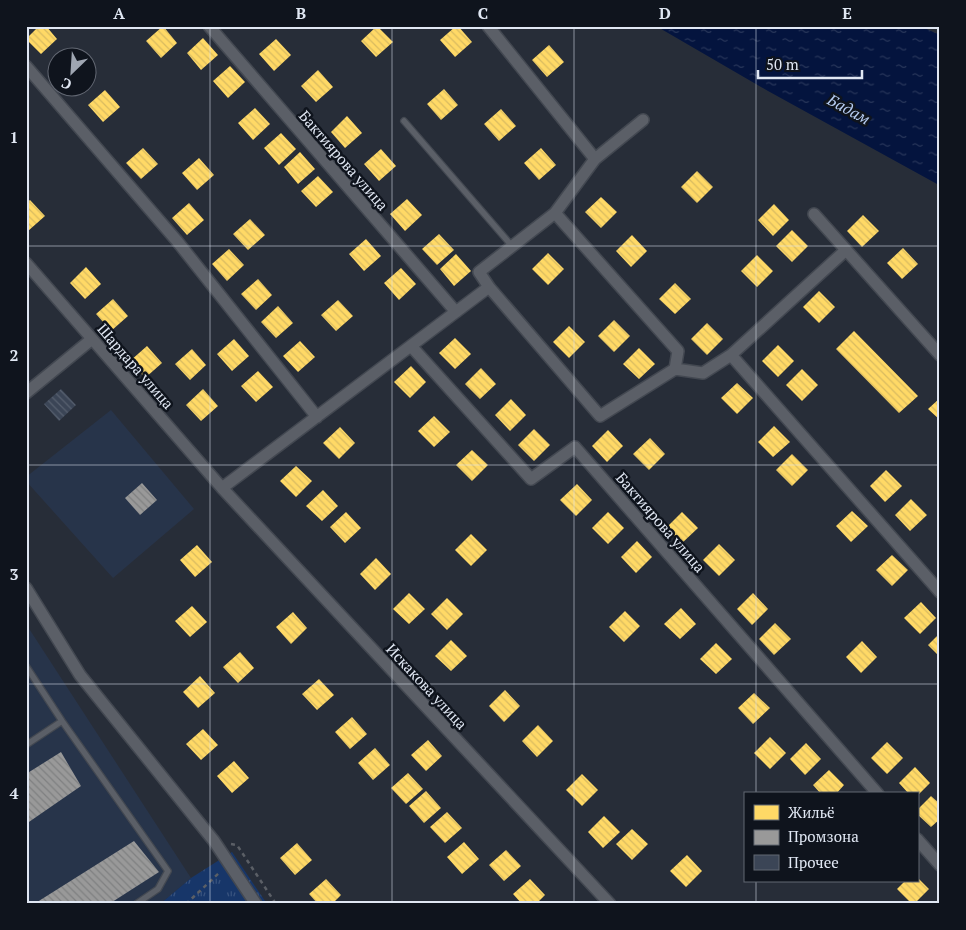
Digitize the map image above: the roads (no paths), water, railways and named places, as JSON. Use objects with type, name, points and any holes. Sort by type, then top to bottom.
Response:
[{"type":"street","name":"Бактиярова улица","points":[[209,26],[456,312]]},
{"type":"street","points":[[488,26],[595,159]]},
{"type":"street","points":[[26,66],[177,241],[317,417]]},
{"type":"street","points":[[643,120],[595,159],[555,213],[478,272],[600,416],[675,369],[703,373],[731,355],[846,250]]},
{"type":"street","points":[[555,213],[678,351],[675,369]]},
{"type":"street","points":[[814,214],[940,355]]},
{"type":"street","name":"Шардара улица","points":[[26,263],[222,488]]},
{"type":"street","points":[[222,488],[489,287]]},
{"type":"street","points":[[26,393],[92,339]]},
{"type":"street","name":"Бактиярова улица","points":[[411,346],[531,480],[575,447],[876,792]]},
{"type":"street","points":[[731,355],[940,592]]},
{"type":"street","name":"Искакова улица","points":[[222,488],[610,904]]},
{"type":"street","points":[[26,588],[80,675],[214,841],[256,904]]},
{"type":"street","points":[[918,840],[940,865]]},
{"type":"lane","points":[[404,121],[512,246]]},
{"type":"lane","points":[[26,666],[62,721],[168,871],[158,889],[136,904]]},
{"type":"lane","points":[[26,745],[62,721]]},
{"type":"water","name":"Бадам","points":[[656,26],[920,26],[940,35],[940,188],[937,184],[768,91]]}]
